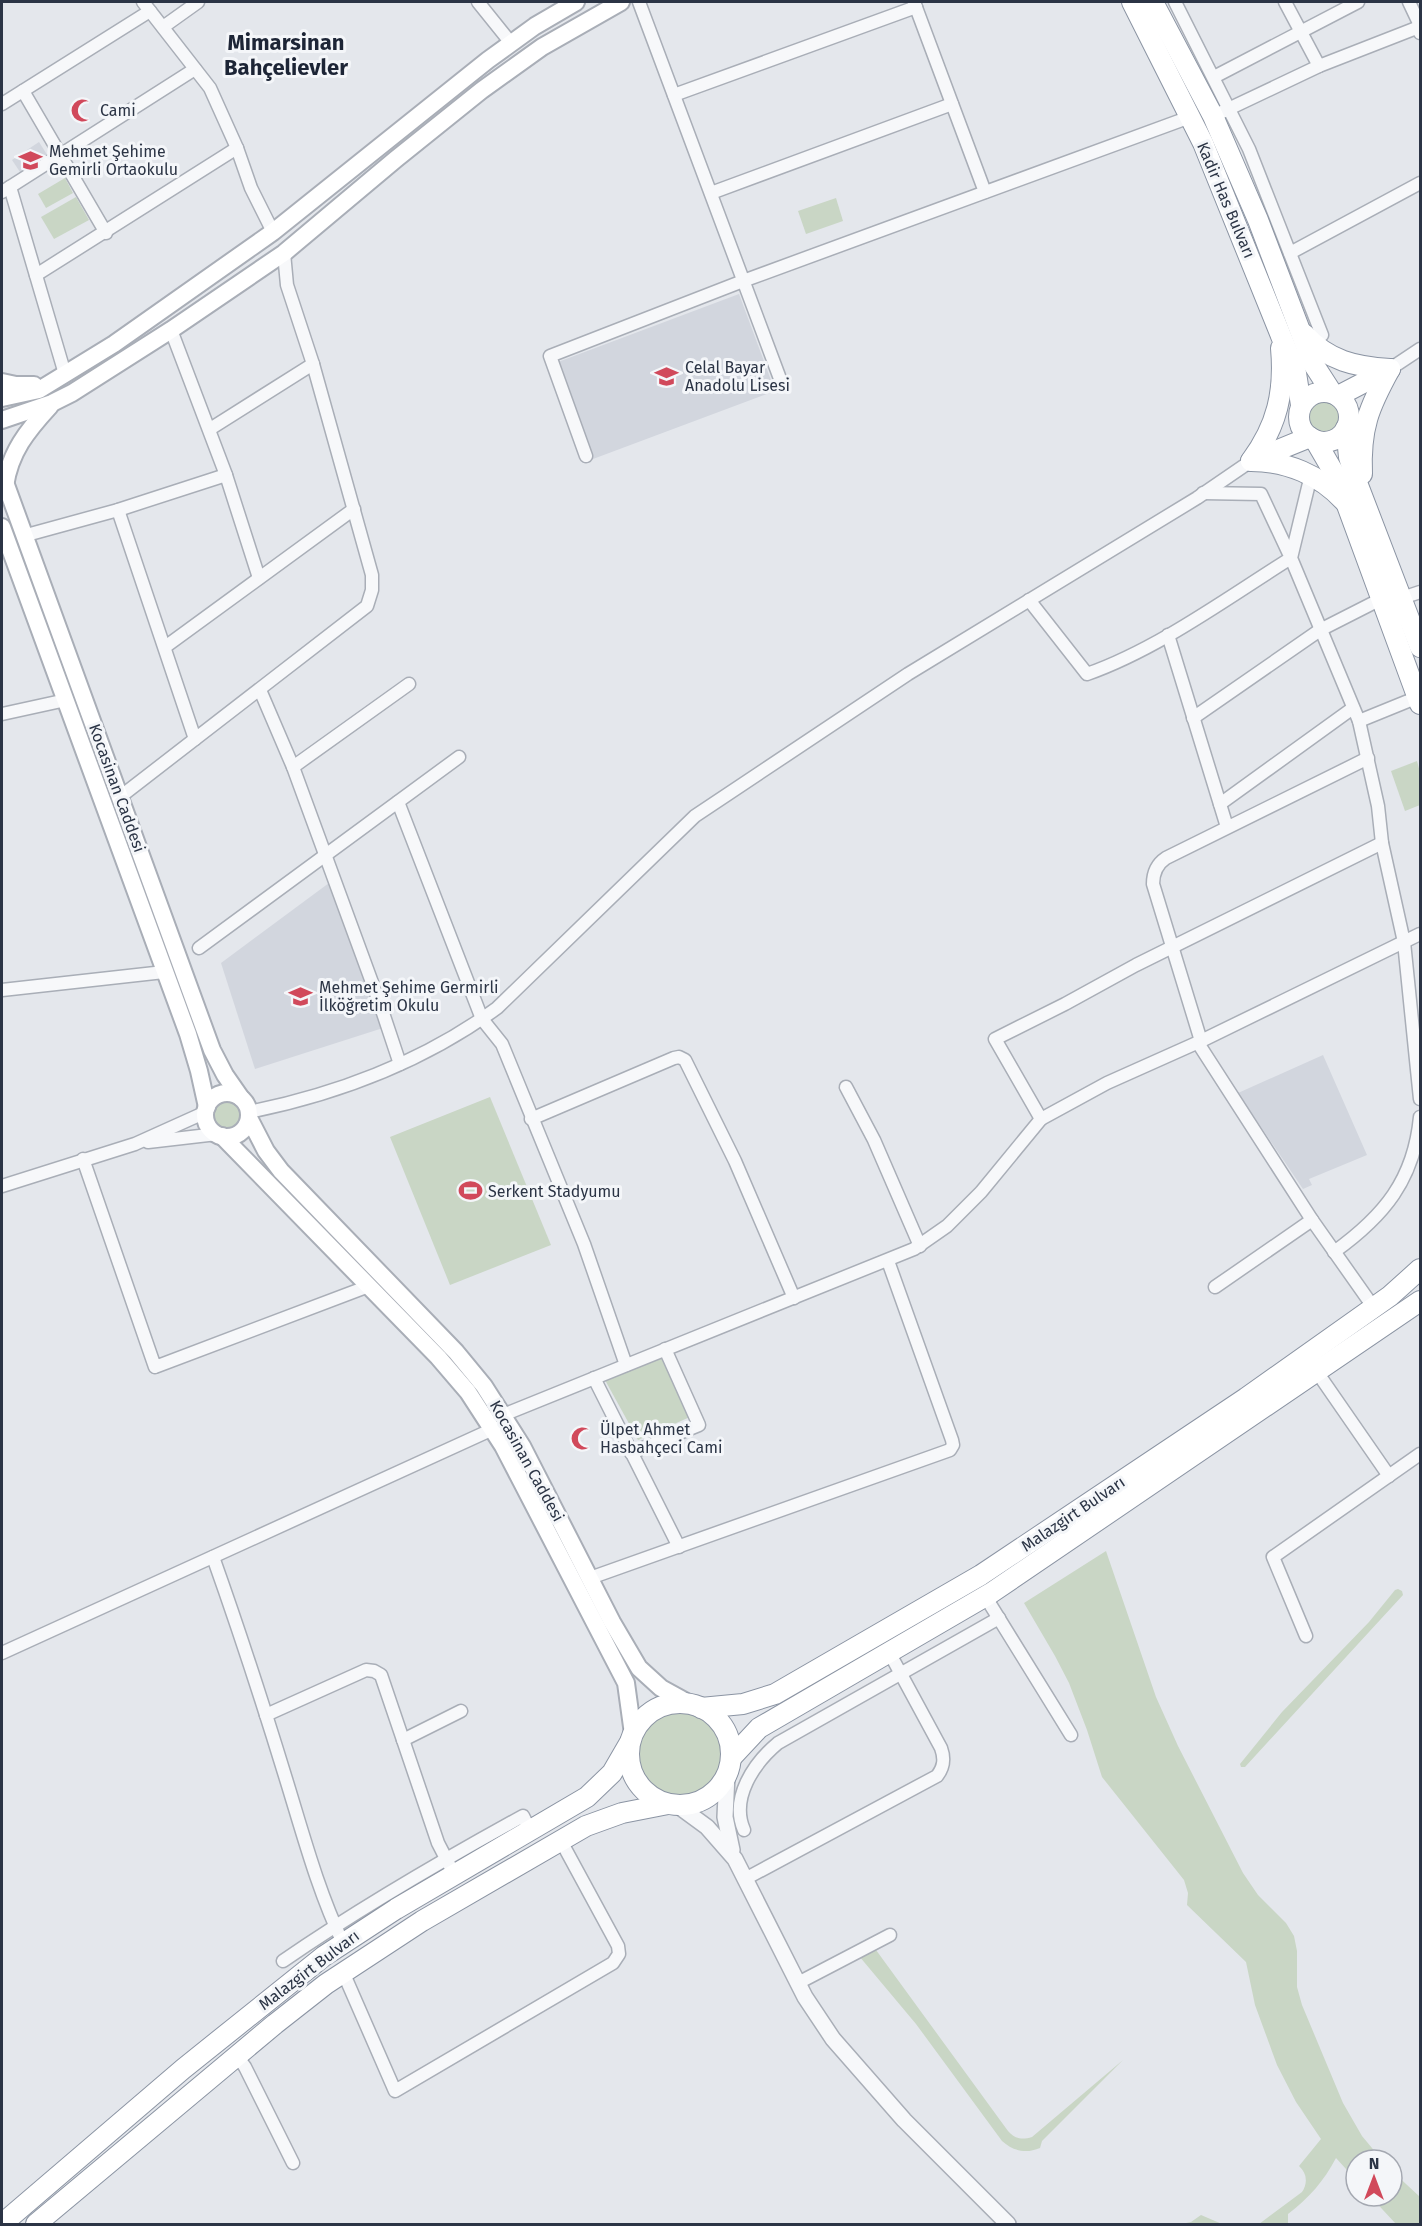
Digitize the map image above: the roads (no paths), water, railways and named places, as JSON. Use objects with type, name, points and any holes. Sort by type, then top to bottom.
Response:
[{"type":"highway","name":"Kadir Has Bulvarı","points":[[1132,2],[1203,143],[1296,373],[1300,408]]},
{"type":"highway","name":"Kadir Has Bulvarı","points":[[1153,2],[1221,112],[1282,249],[1298,325],[1312,362],[1335,394]]},
{"type":"highway","points":[[1265,442],[1276,412],[1281,389],[1282,356],[1275,322]]},
{"type":"highway","points":[[1298,325],[1318,348],[1338,360],[1352,365],[1390,369]]},
{"type":"highway","points":[[1251,461],[1265,442],[1315,393],[1335,394],[1390,369]]},
{"type":"highway","points":[[1251,461],[1313,439],[1333,440],[1390,369]]},
{"type":"highway","points":[[1355,502],[1364,425],[1390,369]]},
{"type":"highway","points":[[1335,394],[1346,405],[1355,502],[1381,599],[1419,700]]},
{"type":"highway","points":[[1300,408],[1302,429],[1313,439],[1355,502],[1402,598],[1420,647]]},
{"type":"highway","points":[[1251,461],[1283,464],[1311,475],[1355,502]]},
{"type":"highway","name":"Malazgirt Bulvarı","points":[[697,1706],[743,1704],[775,1694],[981,1575],[1246,1398],[1374,1308],[1420,1269]]},
{"type":"highway","name":"Malazgirt Bulvarı","points":[[729,1766],[759,1728],[985,1596],[1420,1301]]},
{"type":"highway","points":[[675,1704],[697,1706],[716,1718],[726,1732],[729,1766],[717,1790],[703,1800],[686,1805],[672,1805],[652,1797],[639,1785],[629,1760],[632,1738],[643,1719],[658,1709],[675,1704]]},
{"type":"highway","name":"Malazgirt Bulvarı","points":[[2,2224],[300,1974],[339,1934],[450,1867],[530,1830],[587,1797],[612,1773],[632,1738]]},
{"type":"highway","name":"Malazgirt Bulvarı","points":[[36,2224],[237,2056],[343,1972],[422,1921],[586,1826],[637,1809],[672,1805]]},
{"type":"main road","points":[[2,398],[31,393],[114,345],[273,232],[511,43],[576,2]]},
{"type":"main road","points":[[2,420],[52,403],[171,330],[289,250],[388,165],[482,90],[542,47],[621,2]]},
{"type":"main road","points":[[273,232],[269,239],[270,247],[276,253],[289,250]]},
{"type":"main road","points":[[2,382],[27,386],[50,383]]},
{"type":"main road","points":[[3,481],[21,439],[52,403]]},
{"type":"main road","name":"Kocasinan Caddesi","points":[[3,481],[212,1050],[246,1109],[266,1151],[281,1171],[456,1352],[484,1386],[503,1415],[639,1668],[661,1688],[697,1706]]},
{"type":"main road","name":"Kocasinan Caddesi","points":[[2,527],[195,1054],[206,1110]]},
{"type":"main road","points":[[225,1094],[236,1095],[246,1109],[241,1132],[230,1137],[219,1135],[207,1124],[206,1110],[214,1098],[225,1094]]},
{"type":"main road","name":"Kocasinan Caddesi","points":[[219,1135],[453,1374],[493,1430],[626,1683],[632,1738]]},
{"type":"street","points":[[163,27],[198,2]]},
{"type":"street","points":[[478,2],[511,43]]},
{"type":"street","points":[[639,2],[782,384]]},
{"type":"street","points":[[1175,2],[1214,77],[1221,112],[1319,66],[1420,24],[1409,2]]},
{"type":"street","points":[[1285,2],[1319,66]]},
{"type":"street","points":[[1214,77],[1300,30],[1358,2]]},
{"type":"street","points":[[674,95],[915,4],[985,192]]},
{"type":"street","points":[[2,104],[147,6],[210,88],[237,148],[251,188],[273,232]]},
{"type":"street","points":[[65,374],[36,275],[6,189],[195,69]]},
{"type":"street","points":[[23,90],[106,233]]},
{"type":"street","points":[[711,193],[952,104]]},
{"type":"street","points":[[586,456],[550,356],[743,281],[1190,117]]},
{"type":"street","points":[[36,275],[106,233],[237,148]]},
{"type":"street","points":[[1322,335],[1282,249],[1420,183]]},
{"type":"street","points":[[120,797],[367,606],[372,590],[372,575],[354,509],[288,285],[289,250]]},
{"type":"street","points":[[171,330],[210,429],[259,578]]},
{"type":"street","points":[[1390,369],[1420,349]]},
{"type":"street","points":[[210,429],[313,364]]},
{"type":"street","points":[[246,1109],[326,1093],[400,1064],[482,1019],[497,1008],[695,816],[908,674],[1203,494],[1251,461]]},
{"type":"street","points":[[23,536],[118,510],[226,475]]},
{"type":"street","points":[[1029,600],[1087,674],[1118,662],[1167,635],[1291,558],[1311,475]]},
{"type":"street","points":[[1203,494],[1261,494],[1291,558],[1359,721],[1378,806],[1382,843],[1404,942],[1420,1099]]},
{"type":"street","points":[[165,647],[354,509]]},
{"type":"street","points":[[118,510],[195,739]]},
{"type":"street","points":[[1402,598],[1420,592]]},
{"type":"street","points":[[1193,718],[1320,630],[1381,599]]},
{"type":"street","points":[[1167,635],[1227,827]]},
{"type":"street","points":[[293,767],[409,684]]},
{"type":"street","points":[[260,690],[293,767],[400,1064]]},
{"type":"street","points":[[2,714],[66,700]]},
{"type":"street","points":[[1359,721],[1419,700]]},
{"type":"street","points":[[1220,804],[1353,708]]},
{"type":"street","points":[[199,948],[459,757]]},
{"type":"street","points":[[1368,758],[1166,858],[1155,870],[1153,884],[1200,1042],[1312,1220],[1374,1308]]},
{"type":"street","points":[[398,802],[482,1019],[502,1044],[584,1244],[626,1365]]},
{"type":"street","points":[[1041,1119],[995,1039],[1171,947],[1382,843]]},
{"type":"street","points":[[503,1415],[888,1261],[920,1246],[947,1226],[981,1192],[1041,1119],[1107,1083],[1200,1042],[1420,934]]},
{"type":"street","points":[[2,990],[164,972]]},
{"type":"street","points":[[531,1119],[674,1058],[685,1060],[735,1161],[794,1298]]},
{"type":"street","points":[[846,1087],[874,1140],[920,1246]]},
{"type":"street","points":[[2,1186],[135,1144],[206,1110]]},
{"type":"street","points":[[1334,1252],[1362,1232],[1380,1213],[1399,1186],[1413,1157],[1420,1117]]},
{"type":"street","points":[[135,1144],[219,1135]]},
{"type":"street","points":[[83,1159],[155,1367],[369,1286]]},
{"type":"street","points":[[1215,1287],[1312,1220]]},
{"type":"street","points":[[590,1578],[948,1452],[952,1448],[952,1440],[888,1261]]},
{"type":"street","points":[[632,1453],[699,1425],[665,1349]]},
{"type":"street","points":[[1317,1372],[1389,1476]]},
{"type":"street","points":[[594,1378],[679,1547]]},
{"type":"street","points":[[2,1653],[493,1430]]},
{"type":"street","points":[[1305,1636],[1273,1557],[1420,1454]]},
{"type":"street","points":[[213,1557],[266,1715],[316,1876],[339,1934],[283,1961]]},
{"type":"street","points":[[985,1596],[1071,1735]]},
{"type":"street","points":[[744,1830],[740,1821],[743,1792],[752,1772],[769,1750],[796,1730],[999,1618]]},
{"type":"street","points":[[745,1879],[940,1773],[944,1760],[941,1748],[889,1652]]},
{"type":"street","points":[[266,1715],[363,1672],[374,1671],[383,1679],[450,1867]]},
{"type":"street","points":[[404,1740],[461,1711]]},
{"type":"street","points":[[729,1766],[725,1817],[735,1859],[798,1983],[833,2039],[865,2078],[1008,2224]]},
{"type":"street","points":[[672,1805],[707,1827],[735,1859]]},
{"type":"street","points":[[343,1972],[396,2091],[613,1963],[619,1954],[618,1946],[561,1841]]},
{"type":"street","points":[[798,1983],[890,1935]]},
{"type":"street","points":[[237,2056],[245,2067],[293,2163]]},
{"type":"place","name":"Cami","points":[[82,110]]},
{"type":"place","name":"Mehmet Şehime Gemirli Ortaokulu","points":[[31,160]]},
{"type":"place","name":"Celal Bayar Anadolu Lisesi","points":[[667,376]]},
{"type":"place","name":"Mehmet Şehime Germirli İlköğretim Okulu","points":[[301,996]]},
{"type":"place","name":"Serkent Stadyumu","points":[[470,1191]]},
{"type":"place","name":"Ülpet Ahmet Hasbahçeci Cami","points":[[582,1438]]},
{"type":"district","name":"Mimarsinan Bahçelievler","points":[[286,54]]}]
